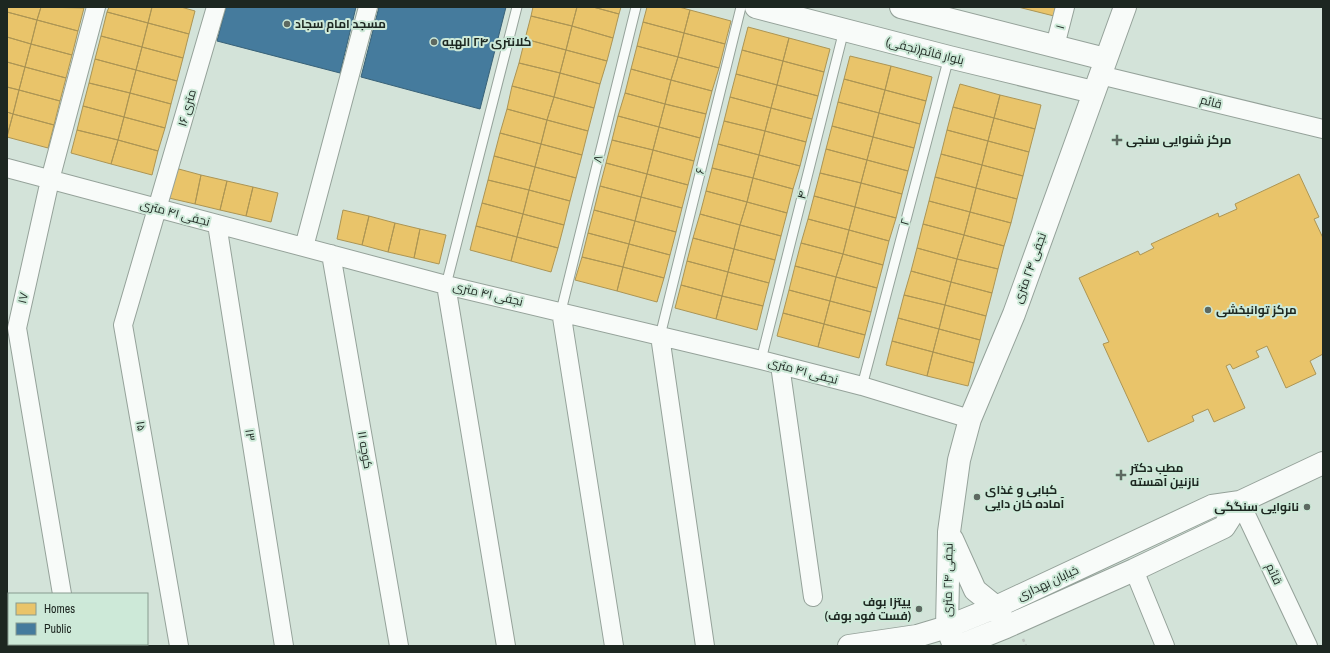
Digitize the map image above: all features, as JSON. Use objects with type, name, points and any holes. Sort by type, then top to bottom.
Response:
[{"type":"street","name":"۱۷","points":[[62,593],[17,328],[50,180],[96,7]]},
{"type":"street","name":"۱۶ متری","points":[[158,208],[216,7]]},
{"type":"street","points":[[304,247],[368,7]]},
{"type":"street","name":"بلوار قائم(نجفی)","points":[[756,7],[949,57],[1100,75]]},
{"type":"street","points":[[901,7],[956,14],[1055,46],[1100,75]]},
{"type":"street","name":"۱","points":[[1055,46],[1066,7]]},
{"type":"street","name":"نجفی ۲۴ متری","points":[[950,637],[949,532],[958,460],[970,419],[1014,314],[1125,7]]},
{"type":"street","name":"قائم","points":[[1100,75],[1323,129]]},
{"type":"street","name":"نجفی ۴۱ متری","points":[[7,168],[446,285],[561,311],[862,386],[970,419]]},
{"type":"street","name":"۱۵","points":[[158,208],[123,326],[179,646]]},
{"type":"street","name":"۱۳","points":[[217,224],[284,646]]},
{"type":"street","name":"کوچه ۱۱","points":[[331,254],[399,646]]},
{"type":"street","points":[[446,285],[506,646]]},
{"type":"street","points":[[561,311],[614,646]]},
{"type":"street","points":[[660,336],[705,646]]},
{"type":"street","points":[[780,365],[813,597]]},
{"type":"street","name":"خیابان بهداری","points":[[849,646],[917,636],[950,637],[996,607],[1212,506],[1240,502],[1323,463]]},
{"type":"street","name":"قائم","points":[[1240,502],[1308,646]]},
{"type":"street","name":"خیابان بهداری","points":[[959,646],[1006,627],[1134,570],[1224,527],[1240,502]]},
{"type":"street","name":"نجفی ۲۴ متری","points":[[949,532],[975,590],[996,607]]},
{"type":"street","points":[[1134,570],[1165,646]]},
{"type":"street","points":[[996,607],[1006,627]]},
{"type":"lane","points":[[446,285],[517,7]]},
{"type":"lane","name":"۸","points":[[561,311],[636,7]]},
{"type":"lane","name":"۶","points":[[660,336],[741,7]]},
{"type":"lane","name":"۴","points":[[761,360],[844,30]]},
{"type":"lane","name":"۲","points":[[862,386],[949,57]]},
{"type":"building: Homes","points":[[7,7],[41,7],[37,20],[7,12]]},
{"type":"building: Homes","points":[[41,7],[84,8],[78,31],[37,20]]},
{"type":"building: Homes","points":[[109,7],[152,7],[148,23],[107,12]]},
{"type":"building: Homes","points":[[152,7],[181,7],[195,11],[189,34],[148,23]]},
{"type":"building: Homes","points":[[533,7],[577,7],[572,26],[531,16]]},
{"type":"building: Homes","points":[[577,7],[593,7],[619,14],[613,38],[572,26]]},
{"type":"building: Homes","points":[[593,7],[621,7],[619,14]]},
{"type":"building: Homes","points":[[647,7],[679,7],[690,10],[684,33],[643,22]]},
{"type":"building: Homes","points":[[1018,7],[1056,7],[1054,16]]},
{"type":"building: Homes","points":[[690,10],[731,21],[725,44],[684,33]]},
{"type":"building: Homes","points":[[7,12],[37,20],[31,44],[7,37]]},
{"type":"building: Homes","points":[[107,12],[148,23],[142,47],[101,36]]},
{"type":"building: Homes","points":[[531,16],[572,26],[566,50],[525,39]]},
{"type":"building: Homes","points":[[37,20],[78,31],[72,55],[31,44]]},
{"type":"building: Homes","points":[[643,22],[684,33],[678,57],[637,46]]},
{"type":"building: Homes","points":[[148,23],[189,34],[183,58],[142,47]]},
{"type":"building: Homes","points":[[572,26],[613,38],[607,61],[566,50]]},
{"type":"building: Homes","points":[[748,27],[789,38],[783,61],[742,50]]},
{"type":"building: Homes","points":[[684,33],[725,44],[719,68],[678,57]]},
{"type":"building: Homes","points":[[101,36],[142,47],[136,70],[95,59]]},
{"type":"building: Homes","points":[[7,37],[31,44],[25,67],[7,62]]},
{"type":"building: Homes","points":[[789,38],[830,49],[824,72],[783,61]]},
{"type":"building: Homes","points":[[525,39],[566,50],[560,73],[519,63]]},
{"type":"building: Homes","points":[[31,44],[72,55],[66,78],[25,67]]},
{"type":"building: Homes","points":[[637,46],[678,57],[671,80],[631,69]]},
{"type":"building: Homes","points":[[142,47],[183,58],[177,81],[136,70]]},
{"type":"building: Homes","points":[[566,50],[607,61],[600,84],[560,73]]},
{"type":"building: Homes","points":[[742,50],[783,61],[777,85],[736,74]]},
{"type":"building: Homes","points":[[850,56],[891,66],[885,90],[844,79]]},
{"type":"building: Homes","points":[[678,57],[719,68],[712,91],[671,80]]},
{"type":"building: Homes","points":[[95,59],[136,70],[130,93],[89,83]]},
{"type":"building: Homes","points":[[783,61],[824,72],[818,96],[777,85]]},
{"type":"building: Homes","points":[[7,62],[25,67],[19,90],[7,87]]},
{"type":"building: Homes","points":[[519,63],[560,73],[554,97],[512,86]]},
{"type":"building: Homes","points":[[891,66],[932,77],[926,101],[885,90]]},
{"type":"building: Homes","points":[[25,67],[66,78],[60,101],[19,90]]},
{"type":"building: Homes","points":[[631,69],[671,80],[665,104],[625,93]]},
{"type":"building: Homes","points":[[136,70],[177,81],[171,104],[130,93]]},
{"type":"building: Homes","points":[[560,73],[600,84],[594,108],[554,97]]},
{"type":"building: Homes","points":[[736,74],[777,85],[771,108],[730,97]]},
{"type":"building: Homes","points":[[844,79],[885,90],[879,113],[838,102]]},
{"type":"building: Homes","points":[[671,80],[712,91],[706,114],[665,104]]},
{"type":"building: Homes","points":[[89,83],[130,93],[124,117],[83,106]]},
{"type":"building: Homes","points":[[960,84],[1000,95],[994,118],[953,107]]},
{"type":"building: Homes","points":[[777,85],[818,96],[812,119],[771,108]]},
{"type":"building: Homes","points":[[512,86],[554,97],[547,120],[507,109]]},
{"type":"building: Homes","points":[[7,87],[19,90],[13,114],[7,112]]},
{"type":"building: Homes","points":[[19,90],[60,101],[54,125],[13,114]]},
{"type":"building: Homes","points":[[885,90],[926,101],[920,124],[879,113]]},
{"type":"building: Homes","points":[[130,93],[171,104],[165,128],[124,117]]},
{"type":"building: Homes","points":[[625,93],[665,104],[659,127],[618,116]]},
{"type":"building: Homes","points":[[1000,95],[1041,105],[1035,129],[994,118]]},
{"type":"building: Homes","points":[[554,97],[594,108],[588,131],[547,120]]},
{"type":"building: Homes","points":[[730,97],[771,108],[765,131],[724,121]]},
{"type":"building: Homes","points":[[838,102],[879,113],[873,137],[832,126]]},
{"type":"building: Homes","points":[[665,104],[706,114],[700,138],[659,127]]},
{"type":"building: Homes","points":[[83,106],[124,117],[118,140],[77,130]]},
{"type":"building: Homes","points":[[953,107],[994,118],[988,141],[947,130]]},
{"type":"building: Homes","points":[[771,108],[812,119],[806,142],[765,131]]},
{"type":"building: Homes","points":[[507,109],[547,120],[541,144],[500,133]]},
{"type":"building: Homes","points":[[7,112],[13,114],[7,136]]},
{"type":"building: Homes","points":[[879,113],[920,124],[914,148],[873,137]]},
{"type":"building: Homes","points":[[13,114],[54,125],[48,148],[7,137]]},
{"type":"building: Homes","points":[[618,116],[659,127],[653,150],[612,140]]},
{"type":"building: Homes","points":[[124,117],[165,128],[158,151],[118,140]]},
{"type":"building: Homes","points":[[994,118],[1035,129],[1029,152],[988,141]]},
{"type":"building: Homes","points":[[547,120],[588,131],[582,155],[541,144]]},
{"type":"building: Homes","points":[[724,121],[765,131],[759,155],[718,144]]},
{"type":"building: Homes","points":[[832,126],[873,137],[867,160],[826,149]]},
{"type":"building: Homes","points":[[659,127],[700,138],[694,161],[653,150]]},
{"type":"building: Homes","points":[[77,130],[118,140],[111,164],[71,153]]},
{"type":"building: Homes","points":[[947,130],[988,141],[982,165],[941,154]]},
{"type":"building: Homes","points":[[765,131],[806,142],[800,166],[759,155]]},
{"type":"building: Homes","points":[[500,133],[541,144],[535,167],[494,156]]},
{"type":"building: Homes","points":[[873,137],[914,148],[908,171],[867,160]]},
{"type":"building: Homes","points":[[118,140],[158,151],[152,175],[111,164]]},
{"type":"building: Homes","points":[[612,140],[653,150],[647,174],[606,163]]},
{"type":"building: Homes","points":[[988,141],[1029,152],[1023,176],[982,165]]},
{"type":"building: Homes","points":[[541,144],[582,155],[576,178],[535,167]]},
{"type":"building: Homes","points":[[718,144],[759,155],[753,178],[712,168]]},
{"type":"building: Homes","points":[[826,149],[867,160],[861,183],[820,173]]},
{"type":"building: Homes","points":[[653,150],[694,161],[688,185],[647,174]]},
{"type":"building: Homes","points":[[941,154],[982,165],[976,188],[935,177]]},
{"type":"building: Homes","points":[[759,155],[800,166],[793,189],[753,178]]},
{"type":"building: Homes","points":[[494,156],[535,167],[529,190],[488,180]]},
{"type":"building: Homes","points":[[867,160],[908,171],[902,194],[861,183]]},
{"type":"building: Homes","points":[[606,163],[647,174],[641,197],[600,186]]},
{"type":"building: Homes","points":[[982,165],[1023,176],[1017,199],[976,188]]},
{"type":"building: Homes","points":[[535,167],[576,178],[570,201],[529,190]]},
{"type":"building: Homes","points":[[175,168],[201,175],[195,204],[169,198]]},
{"type":"building: Homes","points":[[712,168],[753,178],[747,202],[706,191]]},
{"type":"building: Homes","points":[[820,173],[861,183],[855,207],[814,196]]},
{"type":"building: Homes","points":[[647,174],[688,185],[682,208],[641,197]]},
{"type":"building: Homes","name":"مرکز توانبخشی","points":[[1299,174],[1319,217],[1314,219],[1323,238],[1323,354],[1310,361],[1316,374],[1286,388],[1267,346],[1256,351],[1259,357],[1233,369],[1230,364],[1226,366],[1245,408],[1214,422],[1208,409],[1192,416],[1194,421],[1148,442],[1103,344],[1109,342],[1079,278],[1138,251],[1140,255],[1154,248],[1151,244],[1218,213],[1219,217],[1237,209],[1235,204]]},
{"type":"building: Homes","points":[[201,175],[227,181],[220,210],[195,204]]},
{"type":"building: Homes","points":[[935,177],[976,188],[970,212],[929,201]]},
{"type":"building: Homes","points":[[753,178],[793,189],[787,213],[747,202]]},
{"type":"building: Homes","points":[[488,180],[529,190],[523,214],[482,203]]},
{"type":"building: Homes","points":[[227,181],[253,187],[246,216],[220,210]]},
{"type":"building: Homes","points":[[861,183],[902,194],[896,218],[855,207]]},
{"type":"building: Homes","points":[[600,186],[641,197],[635,221],[594,210]]},
{"type":"building: Homes","points":[[253,187],[278,193],[271,222],[246,216]]},
{"type":"building: Homes","points":[[976,188],[1017,199],[1011,223],[970,212]]},
{"type":"building: Homes","points":[[529,190],[570,201],[564,225],[523,214]]},
{"type":"building: Homes","points":[[706,191],[747,202],[740,225],[700,214]]},
{"type":"building: Homes","points":[[814,196],[855,207],[849,230],[808,219]]},
{"type":"building: Homes","points":[[641,197],[682,208],[676,232],[635,221]]},
{"type":"building: Homes","points":[[929,201],[970,212],[964,235],[923,224]]},
{"type":"building: Homes","points":[[747,202],[787,213],[781,236],[740,225]]},
{"type":"building: Homes","points":[[482,203],[523,214],[517,237],[476,226]]},
{"type":"building: Homes","points":[[855,207],[896,218],[889,241],[849,230]]},
{"type":"building: Homes","points":[[343,210],[369,216],[362,245],[337,239]]},
{"type":"building: Homes","points":[[594,210],[635,221],[629,244],[588,233]]},
{"type":"building: Homes","points":[[970,212],[1011,223],[1004,246],[964,235]]},
{"type":"building: Homes","points":[[523,214],[564,225],[558,248],[517,237]]},
{"type":"building: Homes","points":[[700,214],[740,225],[734,249],[693,238]]},
{"type":"building: Homes","points":[[369,216],[395,223],[388,252],[362,245]]},
{"type":"building: Homes","points":[[808,219],[849,230],[843,254],[801,243]]},
{"type":"building: Homes","points":[[635,221],[676,232],[670,255],[629,244]]},
{"type":"building: Homes","points":[[395,223],[420,229],[414,258],[388,252]]},
{"type":"building: Homes","points":[[923,224],[964,235],[957,259],[917,248]]},
{"type":"building: Homes","points":[[740,225],[781,236],[775,260],[734,249]]},
{"type":"building: Homes","points":[[476,226],[517,237],[511,261],[470,250]]},
{"type":"building: Homes","points":[[420,229],[446,235],[439,264],[414,258]]},
{"type":"building: Homes","points":[[849,230],[889,241],[883,265],[843,254]]},
{"type":"building: Homes","points":[[588,233],[629,244],[623,267],[582,257]]},
{"type":"building: Homes","points":[[964,235],[1004,246],[998,269],[957,259]]},
{"type":"building: Homes","points":[[517,237],[558,248],[551,272],[511,261]]},
{"type":"building: Homes","points":[[693,238],[734,249],[728,272],[687,261]]},
{"type":"building: Homes","points":[[801,243],[843,254],[836,277],[795,266]]},
{"type":"building: Homes","points":[[629,244],[670,255],[664,278],[623,267]]},
{"type":"building: Homes","points":[[917,248],[957,259],[951,282],[911,271]]},
{"type":"building: Homes","points":[[734,249],[775,260],[769,283],[728,272]]},
{"type":"building: Homes","points":[[843,254],[883,265],[877,288],[836,277]]},
{"type":"building: Homes","points":[[582,257],[623,267],[617,291],[575,280]]},
{"type":"building: Homes","points":[[957,259],[998,269],[992,293],[951,282]]},
{"type":"building: Homes","points":[[687,261],[728,272],[722,296],[681,285]]},
{"type":"building: Homes","points":[[795,266],[836,277],[830,301],[789,290]]},
{"type":"building: Homes","points":[[623,267],[664,278],[657,302],[617,291]]},
{"type":"building: Homes","points":[[911,271],[951,282],[945,305],[904,295]]},
{"type":"building: Homes","points":[[728,272],[769,283],[763,306],[722,296]]},
{"type":"building: Homes","points":[[836,277],[877,288],[871,312],[830,301]]},
{"type":"building: Homes","points":[[951,282],[992,293],[986,316],[945,305]]},
{"type":"building: Homes","points":[[681,285],[722,296],[716,319],[675,308]]},
{"type":"building: Homes","points":[[789,290],[830,301],[824,324],[783,313]]},
{"type":"building: Homes","points":[[904,295],[945,305],[939,329],[898,318]]},
{"type":"building: Homes","points":[[722,296],[763,306],[757,330],[716,319]]},
{"type":"building: Homes","points":[[830,301],[871,312],[865,335],[824,324]]},
{"type":"building: Homes","points":[[945,305],[986,316],[980,340],[939,329]]},
{"type":"building: Homes","points":[[783,313],[824,324],[818,347],[777,336]]},
{"type":"building: Homes","points":[[898,318],[939,329],[933,352],[892,341]]},
{"type":"building: Homes","points":[[824,324],[865,335],[859,358],[818,347]]},
{"type":"building: Homes","points":[[939,329],[980,340],[974,363],[933,352]]},
{"type":"building: Homes","points":[[892,341],[933,352],[927,376],[886,365]]},
{"type":"building: Homes","points":[[933,352],[974,363],[968,386],[927,376]]},
{"type":"building: Public","name":"مسجد امام سجاد","points":[[226,7],[356,7],[340,73],[217,41]]},
{"type":"building: Public","name":"کلانتری ۲۴ الهیه","points":[[379,7],[506,7],[480,109],[361,77]]},
{"type":"place","name":"مسجد امام سجاد","points":[[287,24]]},
{"type":"place","name":"کلانتری ۲۴ الهیه","points":[[434,42]]},
{"type":"place","name":"مرکز شنوایی سنجی","points":[[1117,140]]},
{"type":"place","name":"مرکز توانبخشی","points":[[1208,310]]},
{"type":"place","name":"مطب دکتر نازنین آهسته","points":[[1121,475]]},
{"type":"place","name":"کبابی و غذای آماده خان دایی","points":[[977,497]]},
{"type":"place","name":"نانوایی سنگکی","points":[[1307,507]]},
{"type":"place","name":"پیتزا بوف (فست فود بوف)","points":[[919,609]]}]
